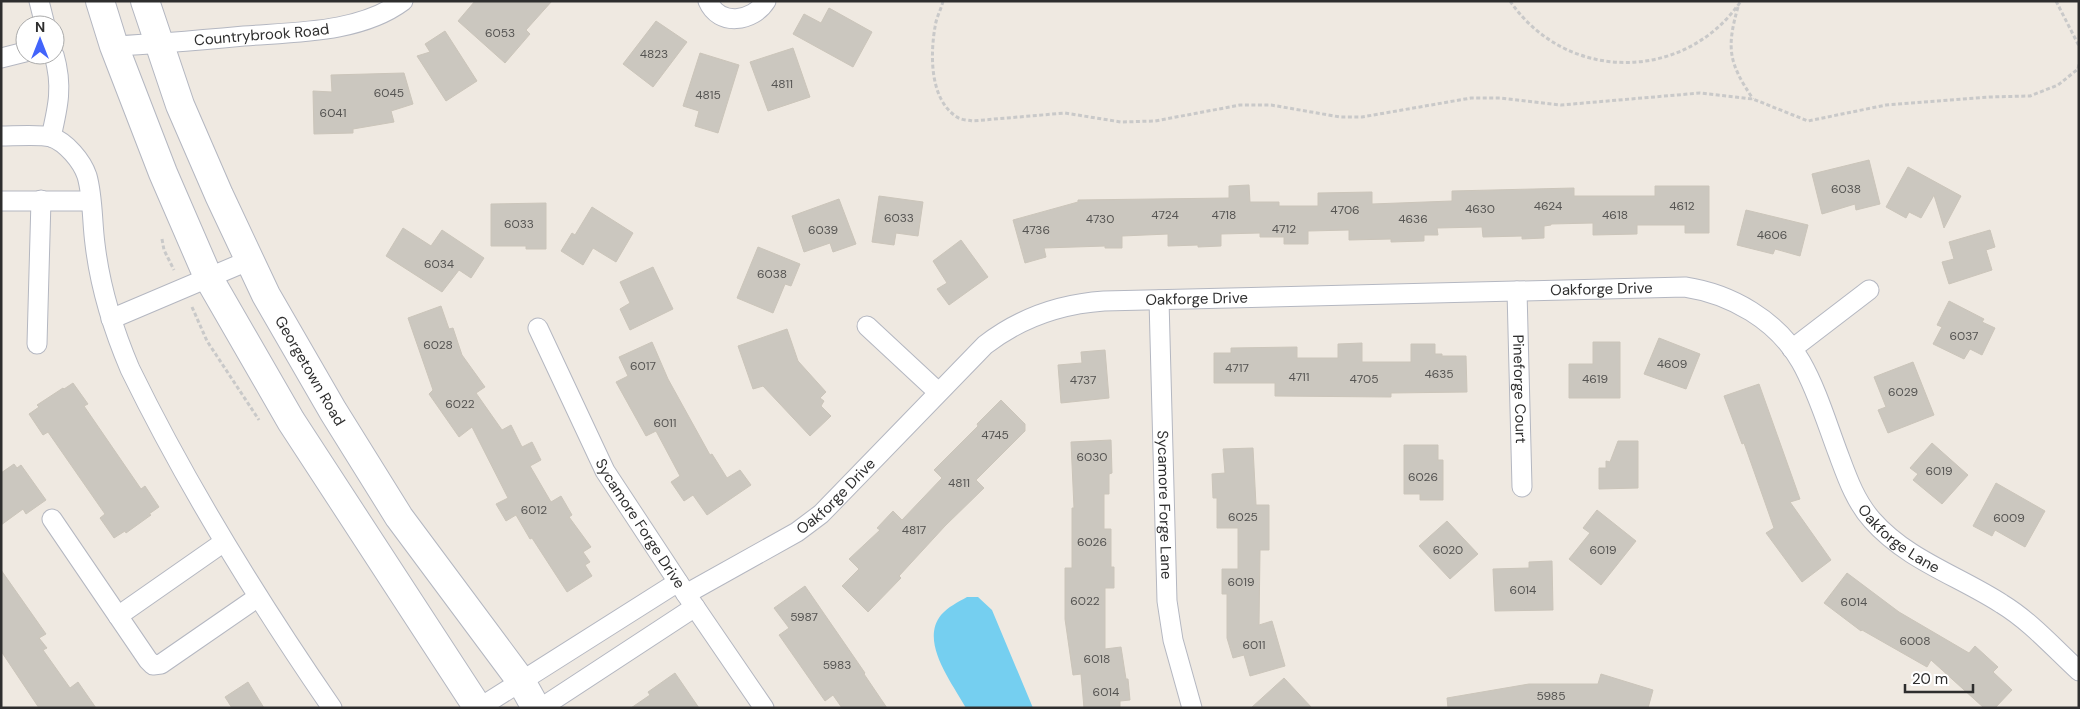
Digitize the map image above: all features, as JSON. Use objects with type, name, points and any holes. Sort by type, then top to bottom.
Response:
[{"type":"main road","points":[[100,1],[114,46],[163,173],[208,277],[291,421],[479,708]]},
{"type":"main road","name":"Georgetown Road","points":[[145,1],[180,105],[219,195],[266,295],[333,411],[399,517],[521,681],[536,708]]},
{"type":"street","points":[[39,1],[42,15]]},
{"type":"street","name":"Countrybrook Road","points":[[114,46],[161,44],[315,30],[373,17],[403,1]]},
{"type":"street","points":[[708,1],[711,8],[721,16],[743,18],[757,13],[766,1]]},
{"type":"street","points":[[1,58],[15,54]]},
{"type":"street","points":[[51,138],[60,92],[57,65]]},
{"type":"street","points":[[1,136],[51,138],[76,156],[86,175],[98,265],[111,320],[119,343],[140,389],[193,490],[224,542],[332,708]]},
{"type":"street","points":[[37,344],[41,200]]},
{"type":"street","points":[[1,201],[90,201]]},
{"type":"street","points":[[111,320],[250,260]]},
{"type":"street","name":"Oakforge Drive","points":[[479,708],[521,681],[686,594],[797,532],[821,514],[938,392],[989,342],[1031,317],[1083,302],[1685,287],[1705,290],[1726,298],[1762,318],[1778,332],[1792,349]]},
{"type":"street","name":"Pineforge Court","points":[[1517,290],[1522,487]]},
{"type":"street","points":[[1792,349],[1869,290]]},
{"type":"street","name":"Sycamore Forge Lane","points":[[1159,300],[1167,601],[1173,640],[1192,708]]},
{"type":"street","points":[[868,326],[938,392]]},
{"type":"street","name":"Sycamore Forge Drive","points":[[538,328],[605,471],[764,708]]},
{"type":"street","name":"Oakforge Lane","points":[[1792,349],[1808,374],[1854,494],[1872,521],[1887,536],[1914,555],[2009,608],[2079,671]]},
{"type":"street","points":[[52,519],[150,664],[158,666],[258,597]]},
{"type":"street","points":[[118,616],[224,542]]},
{"type":"street","points":[[541,708],[686,594]]},
{"type":"path","points":[[943,1],[935,26],[933,56],[938,94],[947,108],[958,118],[972,121],[1064,113],[1121,122],[1155,120],[1240,105],[1271,105],[1340,117],[1362,117],[1471,98],[1500,98],[1561,105],[1700,93],[1753,100],[1808,120],[1886,106],[1989,97],[2030,96],[2058,85],[2078,69],[2079,64]]},
{"type":"path","points":[[1510,1],[1538,32],[1567,51],[1595,61],[1625,62],[1659,60],[1677,54],[1700,42],[1718,29],[1740,3]]},
{"type":"path","points":[[2056,1],[2079,46]]},
{"type":"path","points":[[1740,3],[1731,31],[1730,49],[1739,78],[1753,100]]},
{"type":"water","points":[[967,597],[978,597],[992,610],[1033,708],[966,708],[940,663],[934,638],[935,626],[941,615]]},
{"type":"building","points":[[475,1],[552,1],[526,30],[530,34],[505,63],[458,21]]},
{"type":"building","points":[[829,8],[872,32],[853,67],[793,34],[804,14],[821,23]]},
{"type":"building","points":[[656,21],[687,42],[653,87],[623,64]]},
{"type":"building","points":[[445,31],[477,81],[446,101],[417,56],[430,52],[425,44]]},
{"type":"building","points":[[793,48],[810,97],[768,111],[750,62]]},
{"type":"building","points":[[700,53],[739,65],[718,133],[695,126],[699,111],[683,106]]},
{"type":"building","points":[[404,73],[413,104],[391,111],[394,122],[353,129],[353,133],[314,134],[313,91],[332,92],[331,75]]},
{"type":"building","points":[[1869,160],[1880,204],[1856,210],[1855,204],[1822,214],[1812,174]]},
{"type":"building","points":[[1908,167],[1961,196],[1944,228],[1934,195],[1921,218],[1909,212],[1906,218],[1886,207]]},
{"type":"building","points":[[1249,185],[1250,202],[1279,202],[1279,206],[1318,206],[1318,193],[1372,192],[1372,204],[1452,201],[1452,191],[1574,188],[1574,196],[1655,196],[1655,186],[1709,186],[1709,233],[1685,233],[1685,225],[1637,225],[1637,234],[1593,235],[1593,223],[1551,224],[1544,226],[1544,238],[1522,239],[1522,236],[1483,237],[1482,227],[1437,228],[1438,235],[1424,235],[1424,241],[1391,242],[1391,239],[1349,240],[1349,230],[1308,231],[1308,244],[1284,244],[1284,237],[1260,237],[1260,233],[1221,234],[1221,246],[1198,247],[1198,245],[1168,246],[1168,234],[1122,236],[1122,248],[1105,248],[1105,246],[1044,248],[1046,257],[1025,263],[1013,220],[1078,202],[1078,200],[1229,198],[1229,186]]},
{"type":"building","points":[[879,196],[923,202],[918,236],[896,233],[894,245],[872,242]]},
{"type":"building","points":[[839,199],[856,244],[833,252],[830,243],[804,252],[792,216]]},
{"type":"building","points":[[546,203],[546,249],[526,249],[526,246],[491,246],[491,204]]},
{"type":"building","points":[[592,207],[633,233],[616,262],[593,248],[583,265],[561,251],[572,233],[575,235]]},
{"type":"building","points":[[1746,210],[1808,225],[1800,256],[1775,249],[1773,254],[1737,245]]},
{"type":"building","points":[[403,228],[431,246],[442,230],[484,258],[471,278],[459,270],[442,292],[386,256]]},
{"type":"building","points":[[1990,230],[1995,247],[1986,250],[1992,270],[1949,284],[1942,262],[1954,259],[1949,242]]},
{"type":"building","points":[[961,240],[988,277],[949,305],[937,289],[947,283],[933,261]]},
{"type":"building","points":[[758,247],[800,264],[791,286],[785,284],[773,313],[737,298]]},
{"type":"building","points":[[653,267],[673,309],[630,330],[620,309],[630,303],[620,282]]},
{"type":"building","points":[[1949,301],[1984,319],[1982,322],[1995,328],[1982,355],[1970,349],[1964,359],[1933,344],[1942,327],[1937,325]]},
{"type":"building","points":[[441,306],[449,329],[453,328],[462,355],[485,387],[476,393],[502,430],[511,425],[522,447],[532,442],[541,460],[530,466],[551,502],[561,496],[572,515],[569,517],[591,547],[583,552],[590,562],[585,565],[592,576],[567,592],[532,538],[530,539],[516,515],[506,521],[496,504],[508,498],[472,427],[459,437],[429,394],[433,390],[408,318]]},
{"type":"building","points":[[787,329],[798,361],[826,392],[820,398],[824,401],[821,406],[831,416],[810,436],[763,386],[753,389],[738,346]]},
{"type":"building","points":[[1659,338],[1700,354],[1686,389],[1644,374]]},
{"type":"building","points":[[652,342],[668,379],[710,455],[712,454],[727,478],[740,470],[751,485],[707,515],[693,495],[684,501],[671,482],[680,476],[656,431],[646,436],[616,382],[628,376],[619,357]]},
{"type":"building","points":[[1593,342],[1620,342],[1620,398],[1569,398],[1569,364],[1593,364]]},
{"type":"building","points":[[1362,343],[1362,362],[1411,362],[1411,344],[1435,344],[1435,354],[1442,354],[1442,356],[1466,356],[1467,392],[1391,393],[1391,397],[1275,396],[1275,383],[1214,383],[1214,353],[1231,353],[1231,348],[1297,347],[1297,358],[1338,358],[1338,344]]},
{"type":"building","points":[[1105,350],[1109,398],[1061,403],[1058,365],[1082,363],[1081,352]]},
{"type":"building","points":[[1913,362],[1934,415],[1888,433],[1878,410],[1886,407],[1874,377]]},
{"type":"building","points":[[73,383],[88,404],[84,406],[141,489],[145,486],[159,507],[126,533],[125,531],[114,538],[100,518],[105,514],[48,432],[43,435],[29,414],[39,407],[37,405]]},
{"type":"building","points":[[1759,384],[1800,499],[1790,502],[1831,560],[1802,582],[1766,533],[1774,528],[1744,443],[1742,444],[1724,396]]},
{"type":"building","points":[[1001,400],[1025,424],[1025,431],[976,480],[984,488],[945,526],[899,576],[901,578],[868,612],[842,586],[859,569],[849,559],[880,530],[877,528],[893,511],[902,520],[942,478],[934,470]]},
{"type":"building","points":[[1111,440],[1112,473],[1109,474],[1109,494],[1104,494],[1104,529],[1111,529],[1111,567],[1114,567],[1114,588],[1105,588],[1105,649],[1121,647],[1126,679],[1128,679],[1130,700],[1120,701],[1120,708],[1084,708],[1081,674],[1073,675],[1065,619],[1065,568],[1072,568],[1072,508],[1074,508],[1071,442]]},
{"type":"building","points":[[1618,441],[1638,441],[1638,488],[1599,489],[1599,468],[1606,468],[1606,461],[1610,462]]},
{"type":"building","points":[[1932,443],[1968,475],[1942,504],[1913,480],[1918,474],[1910,468]]},
{"type":"building","points":[[1404,445],[1438,445],[1438,460],[1443,460],[1443,500],[1420,500],[1420,494],[1404,494]]},
{"type":"building","points":[[1253,448],[1256,505],[1269,505],[1269,550],[1260,550],[1259,625],[1272,621],[1285,666],[1250,676],[1244,655],[1233,658],[1227,638],[1227,594],[1222,594],[1222,569],[1238,569],[1238,528],[1217,528],[1217,498],[1213,498],[1212,474],[1225,473],[1223,449]]},
{"type":"building","points":[[14,464],[17,468],[21,465],[46,500],[26,514],[23,509],[1,525],[1,473]]},
{"type":"building","points":[[1996,483],[2045,511],[2025,547],[1995,530],[1992,536],[1973,526]]},
{"type":"building","points":[[1597,510],[1636,541],[1601,585],[1569,559],[1590,533],[1583,528]]},
{"type":"building","points":[[1447,521],[1478,554],[1450,579],[1419,546]]},
{"type":"building","points":[[1552,561],[1553,610],[1495,611],[1493,569],[1529,568],[1529,562]]},
{"type":"building","points":[[1,570],[46,634],[39,638],[47,648],[43,650],[70,688],[78,682],[96,708],[39,708],[1,651]]},
{"type":"building","points":[[1847,573],[1899,612],[1969,653],[1975,646],[1998,667],[1993,672],[2012,690],[1995,708],[1984,708],[1931,660],[1927,667],[1861,631],[1824,603]]},
{"type":"building","points":[[805,586],[887,708],[842,708],[833,695],[825,701],[779,635],[789,628],[774,608]]},
{"type":"building","points":[[675,673],[699,708],[631,708],[650,695],[648,692]]},
{"type":"building","points":[[1601,674],[1653,690],[1648,708],[1448,708],[1447,698],[1529,684],[1598,684]]},
{"type":"building","points":[[1284,678],[1312,708],[1251,708]]},
{"type":"building","points":[[248,682],[264,708],[232,708],[225,697]]}]
